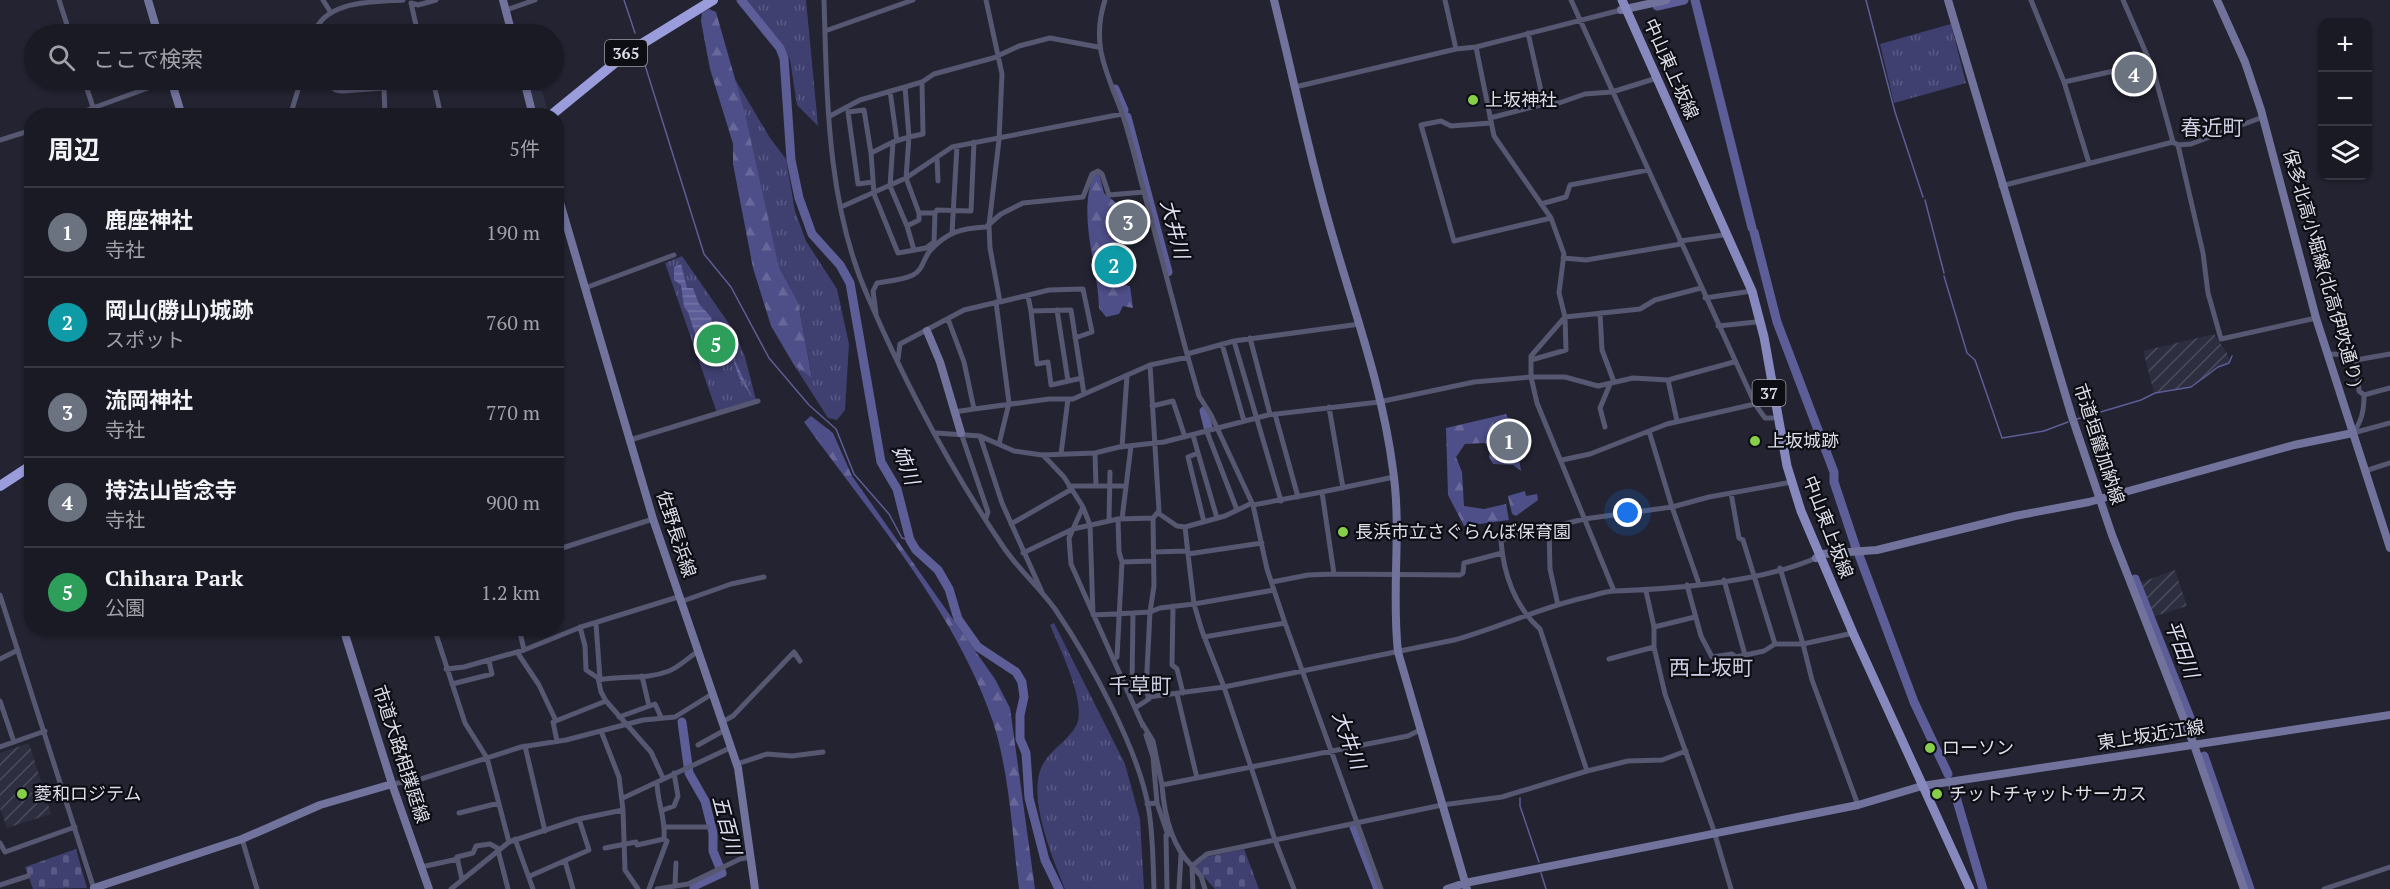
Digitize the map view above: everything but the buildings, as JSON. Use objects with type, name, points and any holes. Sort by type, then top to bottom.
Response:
[{"type":"highway","name":"365","points":[[560,108],[627,52],[712,1]]},
{"type":"highway","points":[[0,486],[24,470]]},
{"type":"main road","name":"中山東上坂線","points":[[1617,0],[1623,6],[1749,292],[1772,418],[1789,483],[1851,633],[1964,889]]},
{"type":"main road","name":"中山東上坂線","points":[[1655,79],[1749,292],[1764,337],[1789,483]]},
{"type":"main road","name":"中山東上坂線","points":[[1919,786],[1970,889]]},
{"type":"street","points":[[59,0],[67,24]]},
{"type":"street","points":[[148,0],[155,24]]},
{"type":"street","points":[[323,0],[331,13]]},
{"type":"street","points":[[321,24],[331,13],[351,3],[408,1],[418,5],[436,0]]},
{"type":"street","points":[[503,0],[510,24]]},
{"type":"street","points":[[506,10],[535,0]]},
{"type":"street","points":[[824,0],[833,164],[841,207],[860,277],[936,434],[1002,546],[1054,608],[1106,696],[1133,757],[1148,804],[1154,889]]},
{"type":"street","points":[[825,31],[913,0]]},
{"type":"street","points":[[986,0],[1002,74],[999,137],[989,225],[1009,404],[999,444]]},
{"type":"street","points":[[1105,0],[1100,15],[1098,47],[1122,114],[1199,396],[1253,504],[1274,590],[1329,750],[1381,889]]},
{"type":"street","points":[[1274,0],[1324,207],[1360,324],[1379,402],[1394,477],[1397,524],[1395,624],[1398,652],[1466,886]]},
{"type":"street","points":[[1445,0],[1456,49]]},
{"type":"street","points":[[1571,0],[1734,362],[1755,404],[1765,418],[1772,418]]},
{"type":"street","points":[[1295,87],[1456,49],[1476,47],[1623,6],[1666,0]]},
{"type":"street","name":"市道垣籠加納線","points":[[1948,0],[1963,45],[2001,186],[2100,500],[2194,745],[2243,889]]},
{"type":"street","points":[[2031,0],[2064,82],[2089,163]]},
{"type":"street","points":[[2123,0],[2150,63],[2176,144],[2203,253],[2208,293],[2221,339],[2316,318]]},
{"type":"street","name":"保多北高小堀線(北高伊吹通り)","points":[[2217,0],[2245,62],[2263,117],[2316,318],[2330,354],[2390,548]]},
{"type":"street","points":[[408,1],[415,24]]},
{"type":"street","points":[[1528,33],[1544,104]]},
{"type":"street","points":[[830,116],[860,100],[922,82],[934,74],[1050,38],[1098,47]]},
{"type":"street","points":[[1476,47],[1494,136],[1551,218],[1563,258],[1559,293],[1565,317],[1566,350],[1531,360]]},
{"type":"street","points":[[2064,82],[2150,63]]},
{"type":"street","points":[[1551,218],[1454,241],[1421,125],[1442,121],[1451,126],[1491,120],[1544,104],[1559,103],[1585,94],[1612,92],[1655,79]]},
{"type":"street","points":[[871,153],[895,141],[923,134],[922,82]]},
{"type":"street","points":[[905,87],[909,137],[906,178],[919,213],[919,220],[907,226]]},
{"type":"street","points":[[87,90],[93,107],[141,90]]},
{"type":"street","points":[[173,90],[179,108]]},
{"type":"street","points":[[292,108],[298,90]]},
{"type":"street","points":[[384,90],[385,108]]},
{"type":"street","points":[[435,90],[439,108]]},
{"type":"street","points":[[526,90],[531,108]]},
{"type":"street","points":[[890,92],[895,141],[890,186],[907,226],[914,250]]},
{"type":"street","points":[[873,182],[858,184],[848,112],[864,110],[871,153],[874,194],[898,253],[926,248],[934,242],[935,213]]},
{"type":"street","points":[[841,207],[906,178],[957,146],[1122,114]]},
{"type":"street","points":[[2001,186],[2089,163],[2176,144],[2191,144],[2263,117]]},
{"type":"street","points":[[0,140],[24,132]]},
{"type":"street","points":[[919,213],[935,213],[938,210],[971,211],[974,142]]},
{"type":"street","points":[[952,233],[957,146]]},
{"type":"street","points":[[937,157],[938,181]]},
{"type":"street","points":[[1541,204],[1566,197],[1570,185],[1648,170]]},
{"type":"street","points":[[876,313],[878,310],[873,291],[877,283],[914,274],[920,270],[928,253],[952,233],[963,228],[986,227],[1001,214],[1023,203],[1083,196],[1095,172],[1102,174],[1109,195],[1144,192]]},
{"type":"street","name":"佐野長浜線","points":[[564,216],[653,519],[737,764],[755,889]]},
{"type":"street","points":[[1563,258],[1586,260],[1723,235]]},
{"type":"street","points":[[585,288],[674,255]]},
{"type":"street","points":[[1614,591],[1537,403],[1531,377],[1531,356],[1565,317],[1640,309],[1655,300],[1701,288]]},
{"type":"street","points":[[898,359],[900,344],[964,310],[1049,290],[1083,289],[1092,332],[1075,338]]},
{"type":"street","points":[[1705,297],[1749,292]]},
{"type":"street","points":[[1029,296],[1037,364],[1048,363],[1052,385],[1082,378]]},
{"type":"street","points":[[1057,310],[1068,381]]},
{"type":"street","points":[[1031,311],[1071,310],[1084,394]]},
{"type":"street","points":[[1600,313],[1602,350],[1612,383],[1600,408],[1605,427]]},
{"type":"street","points":[[948,319],[964,362],[974,409]]},
{"type":"street","points":[[1718,326],[1756,322]]},
{"type":"street","points":[[954,412],[1068,399],[1150,365],[1222,344],[1250,338],[1360,324]]},
{"type":"street","points":[[927,331],[940,362],[954,412],[988,512],[986,518]]},
{"type":"street","points":[[1250,338],[1298,497]]},
{"type":"street","points":[[1234,341],[1281,501]]},
{"type":"street","points":[[1222,344],[1244,422]]},
{"type":"street","points":[[2330,354],[2350,355],[2356,360],[2359,391],[2364,395]]},
{"type":"street","points":[[2356,360],[2390,354]]},
{"type":"street","points":[[936,434],[980,435],[1014,451],[1042,455],[1095,453],[1208,432],[1273,414],[1379,402],[1474,382],[1531,377],[1565,377],[1598,386],[1633,378],[1668,380],[1734,362]]},
{"type":"street","points":[[1023,553],[1073,529],[1120,519],[1153,518],[1158,513],[1150,365]]},
{"type":"street","points":[[1122,447],[1126,376]]},
{"type":"street","points":[[1668,380],[1677,421]]},
{"type":"street","points":[[2364,395],[2390,388]]},
{"type":"street","points":[[2353,433],[2360,424],[2364,395]]},
{"type":"street","points":[[1061,454],[1068,399]]},
{"type":"street","points":[[630,440],[758,401]]},
{"type":"street","points":[[1152,406],[1173,401],[1185,437]]},
{"type":"street","points":[[1562,460],[1590,454],[1677,421],[1755,404]]},
{"type":"street","points":[[1329,407],[1343,488]]},
{"type":"street","points":[[1136,708],[1148,697],[1224,687],[1302,672],[1484,632],[1524,615],[1614,591],[1646,591],[1753,575],[1818,556],[1877,550],[2015,516],[2100,500],[2294,445],[2390,423]]},
{"type":"street","points":[[1648,431],[1699,584]]},
{"type":"street","points":[[1208,432],[1237,510]]},
{"type":"street","points":[[980,435],[1011,524],[1044,596]]},
{"type":"street","points":[[1193,435],[1217,518]]},
{"type":"street","points":[[1113,659],[1117,657],[1122,562],[1119,552],[1120,519],[1131,446]]},
{"type":"street","points":[[1095,453],[1095,486]]},
{"type":"street","points":[[1198,453],[1188,457],[1204,522]]},
{"type":"street","points":[[1042,455],[1070,488],[1083,507],[1090,525],[1093,615]]},
{"type":"street","points":[[2365,471],[2390,463]]},
{"type":"street","points":[[1109,521],[1110,472]]},
{"type":"street","points":[[1158,513],[1177,526],[1185,527],[1253,504],[1281,501],[1394,477]]},
{"type":"street","points":[[1587,771],[1540,629],[1524,615],[1510,585],[1501,540],[1584,519],[1672,507],[1731,493],[1789,483]]},
{"type":"street","points":[[1011,524],[1070,488],[1126,486]]},
{"type":"street","points":[[1322,492],[1334,573]]},
{"type":"street","points":[[1731,493],[1738,538],[1743,540],[1775,644]]},
{"type":"street","points":[[1083,507],[1069,538],[1071,564],[1142,723],[1153,757],[1157,803],[1170,836],[1181,855],[1201,876],[1205,889]]},
{"type":"street","points":[[1148,697],[1146,690],[1150,612],[1154,586],[1153,518]]},
{"type":"street","points":[[564,547],[653,519]]},
{"type":"street","points":[[1185,527],[1194,604],[1294,889]]},
{"type":"street","points":[[1549,528],[1550,569],[1558,605]]},
{"type":"street","points":[[1154,552],[1187,553],[1262,543]]},
{"type":"street","points":[[1272,582],[1334,573],[1460,576],[1463,573],[1464,563],[1502,553]]},
{"type":"street","points":[[1122,562],[1154,561]]},
{"type":"street","points":[[1780,568],[1812,680],[1858,805]]},
{"type":"street","points":[[564,634],[731,584],[764,577]]},
{"type":"street","points":[[1724,580],[1745,655]]},
{"type":"street","points":[[1687,585],[1701,636],[1712,657],[1745,655],[1764,651],[1775,644],[1803,644],[1851,633]]},
{"type":"street","points":[[1093,615],[1150,612],[1173,606],[1274,590]]},
{"type":"street","points":[[1646,591],[1654,627],[1654,647],[1665,694],[1715,832],[1731,889]]},
{"type":"street","points":[[0,595],[45,730],[93,889],[242,839],[320,805],[392,784],[422,779],[525,746],[557,741],[660,717],[682,715],[712,694]]},
{"type":"street","points":[[1173,606],[1172,665],[1177,669],[1197,778]]},
{"type":"street","points":[[1127,690],[1132,685],[1133,613]]},
{"type":"street","points":[[1654,627],[1695,617]]},
{"type":"street","points":[[1204,637],[1285,622]]},
{"type":"street","points":[[596,624],[601,692],[619,717],[651,752],[660,780],[657,796],[663,810],[664,839],[667,841],[649,889]]},
{"type":"street","points":[[580,627],[585,646],[586,670],[600,680],[669,671],[697,652]]},
{"type":"street","name":"市道大路相撲庭線","points":[[346,636],[392,784],[429,889]]},
{"type":"street","points":[[436,636],[465,723],[487,758],[512,841],[530,876],[533,889]]},
{"type":"street","points":[[520,636],[521,651],[556,721]]},
{"type":"street","points":[[446,669],[489,661],[558,636]]},
{"type":"street","points":[[1609,659],[1654,647]]},
{"type":"street","points":[[0,659],[18,650]]},
{"type":"street","points":[[698,746],[724,726],[794,652],[800,661]]},
{"type":"street","points":[[452,684],[492,674],[489,661]]},
{"type":"street","points":[[642,676],[649,706]]},
{"type":"street","points":[[0,701],[14,741]]},
{"type":"street","points":[[557,741],[553,726],[556,721],[606,701]]},
{"type":"street","points":[[619,717],[655,704],[660,717]]},
{"type":"street","name":"東上坂近江線","points":[[1447,889],[1715,832],[1858,805],[1919,786],[2390,715]]},
{"type":"street","points":[[1142,723],[1153,741],[1170,836],[1167,889]]},
{"type":"street","points":[[0,747],[45,730]]},
{"type":"street","points":[[1162,785],[1408,736],[1420,730]]},
{"type":"street","points":[[601,731],[619,777],[623,798],[625,870],[638,889]]},
{"type":"street","points":[[525,746],[545,831]]},
{"type":"street","points":[[623,798],[732,747]]},
{"type":"street","points":[[1192,866],[1207,854],[1442,805],[1502,797],[1587,771],[1628,761],[1662,760],[1686,751]]},
{"type":"street","points":[[737,764],[767,754],[792,756],[823,752]]},
{"type":"street","points":[[663,810],[674,806],[678,796],[674,773]]},
{"type":"street","points":[[459,813],[499,803]]},
{"type":"street","points":[[1148,804],[1157,803]]},
{"type":"street","points":[[451,889],[512,841],[579,819],[623,810]]},
{"type":"street","points":[[530,876],[588,850],[579,819]]},
{"type":"street","points":[[0,843],[4,852],[75,827]]},
{"type":"street","points":[[665,827],[707,827]]},
{"type":"street","points":[[242,839],[257,889]]},
{"type":"street","points":[[605,848],[636,842],[638,845],[664,839]]},
{"type":"street","points":[[462,880],[457,856],[473,853],[476,846],[490,844],[499,850],[508,889]]},
{"type":"street","points":[[1179,889],[1181,855]]},
{"type":"street","points":[[657,889],[675,885],[689,886],[740,859],[751,857]]},
{"type":"street","points":[[421,867],[458,859]]},
{"type":"street","points":[[566,861],[573,889]]},
{"type":"street","points":[[675,885],[676,863]]},
{"type":"street","points":[[1192,866],[1193,889]]},
{"type":"street","points":[[2324,889],[2390,867]]},
{"type":"street","points":[[0,885],[27,876]]},
{"type":"shaded area","points":[[529,90],[542,90],[547,108],[534,108]]},
{"type":"shaded area","points":[[681,264],[687,288],[693,288],[699,304],[711,317],[714,332],[726,342],[726,347],[735,353],[735,361],[753,399],[739,377],[730,350],[725,350],[727,361],[721,366],[705,365],[688,312],[684,307],[681,285],[674,280],[674,267]]},
{"type":"shaded area","points":[[2214,334],[2227,353],[2230,362],[2217,367],[2206,378],[2185,389],[2154,393],[2143,351]]},
{"type":"shaded area","points":[[2175,570],[2187,606],[2152,617],[2139,583]]},
{"type":"shaded area","name":"菱和ロジテム","points":[[29,743],[51,814],[7,828],[0,808],[0,753]]},
{"type":"green space","points":[[746,0],[806,0],[818,126],[797,105],[790,60],[784,46]]},
{"type":"green space","points":[[709,9],[716,12],[745,114],[779,267],[798,302],[812,378],[794,365],[771,326],[753,268],[733,164],[733,144],[710,69],[701,21],[702,13]]},
{"type":"green space","points":[[1951,24],[1966,83],[1894,103],[1880,44]]},
{"type":"green space","points":[[735,79],[770,138],[786,159],[795,211],[806,241],[837,289],[849,344],[845,410],[837,420],[828,418],[794,365],[812,377],[798,302],[779,267]]},
{"type":"green space","points":[[1095,171],[1099,173],[1104,193],[1115,202],[1121,219],[1120,247],[1114,252],[1114,262],[1118,266],[1125,285],[1130,286],[1133,308],[1123,306],[1119,314],[1106,317],[1099,308],[1088,222],[1087,205]]},
{"type":"green space","points":[[1142,211],[1143,220],[1126,222],[1128,215]]},
{"type":"green space","points":[[682,256],[734,331],[745,357],[756,400],[717,413],[665,263]]},
{"type":"green space","points":[[1506,414],[1512,427],[1500,433],[1503,447],[1517,446],[1521,471],[1513,465],[1493,464],[1489,457],[1490,446],[1484,443],[1465,444],[1456,457],[1462,472],[1464,506],[1484,509],[1506,504],[1509,520],[1464,526],[1448,495],[1446,428]]},
{"type":"green space","points":[[811,416],[833,433],[852,476],[995,679],[1010,708],[1035,889],[1019,889],[1010,805],[999,742],[977,681],[935,603],[804,422]]},
{"type":"green space","points":[[1525,491],[1526,496],[1537,494],[1538,500],[1516,516],[1512,514],[1508,496]]},
{"type":"green space","points":[[1054,623],[1125,764],[1140,819],[1144,889],[1065,889],[1049,846],[1038,796],[1041,768],[1053,751],[1072,732],[1079,716],[1071,676],[1050,625]]},
{"type":"green space","points":[[76,849],[87,888],[33,889],[25,867]]},
{"type":"green space","points":[[1244,849],[1259,889],[1215,889],[1195,867],[1207,857]]},
{"type":"waterway","points":[[624,0],[635,33]]},
{"type":"waterway","name":"姉川","points":[[741,0],[780,48],[784,58],[791,160],[799,198],[812,234],[840,265],[850,283],[881,462],[897,489],[910,540],[916,550],[938,570],[949,589],[958,619],[978,647],[1016,672],[1022,682],[1024,697],[1020,715],[1020,739],[1026,753],[1029,798],[1045,860],[1059,889]]},
{"type":"waterway","points":[[1657,6],[1684,0]]},
{"type":"waterway","points":[[1695,0],[1752,228]]},
{"type":"waterway","points":[[1866,0],[1895,112],[1923,197]]},
{"type":"waterway","points":[[644,62],[704,254],[731,287],[769,358],[809,405],[836,429],[854,474],[889,514],[902,538],[910,540]]},
{"type":"waterway","name":"大井川","points":[[1115,89],[1124,110]]},
{"type":"waterway","name":"大井川","points":[[1127,117],[1168,272]]},
{"type":"waterway","points":[[1925,200],[1944,273]]},
{"type":"waterway","points":[[1754,232],[1777,322],[1834,472],[1834,482],[1856,548]]},
{"type":"waterway","points":[[1944,276],[1967,353],[1975,360],[2002,438],[2044,431],[2068,422]]},
{"type":"waterway","points":[[2077,419],[2141,400],[2155,393],[2191,387],[2218,367],[2229,363],[2232,356]]},
{"type":"waterway","name":"大井川","points":[[1204,411],[1208,427]]},
{"type":"waterway","points":[[1859,555],[1914,702],[1948,774]]},
{"type":"waterway","name":"平田川","points":[[2135,579],[2196,733]]},
{"type":"waterway","name":"五百川","points":[[682,722],[689,773],[705,801],[713,833],[713,851],[722,873],[694,886],[694,889]]},
{"type":"waterway","name":"平田川","points":[[2204,756],[2250,889]]},
{"type":"waterway","points":[[1953,787],[1983,889]]},
{"type":"waterway","points":[[1520,798],[1520,806],[1539,862]]},
{"type":"waterway","name":"大井川","points":[[1354,827],[1378,889]]},
{"type":"waterway","points":[[1541,873],[1546,889]]},
{"type":"place","name":"持法山皆念寺","points":[[2134,74]]},
{"type":"place","name":"上坂神社","points":[[1473,100]]},
{"type":"place","name":"流岡神社","points":[[1128,222]]},
{"type":"place","name":"岡山(勝山)城跡","points":[[1114,265]]},
{"type":"place","name":"Chihara Park","points":[[716,344]]},
{"type":"place","name":"鹿座神社","points":[[1509,441]]},
{"type":"place","name":"上坂城跡","points":[[1755,441]]},
{"type":"place","name":"長浜市立さぐらんぼ保育園","points":[[1343,532]]},
{"type":"place","name":"ローソン","points":[[1930,748]]},
{"type":"place","name":"菱和ロジテム","points":[[22,794]]},
{"type":"place","name":"チットチャットサーカス","points":[[1937,794]]},
{"type":"district","name":"春近町","points":[[2212,128]]},
{"type":"district","name":"西上坂町","points":[[1711,668]]},
{"type":"district","name":"千草町","points":[[1140,686]]}]
